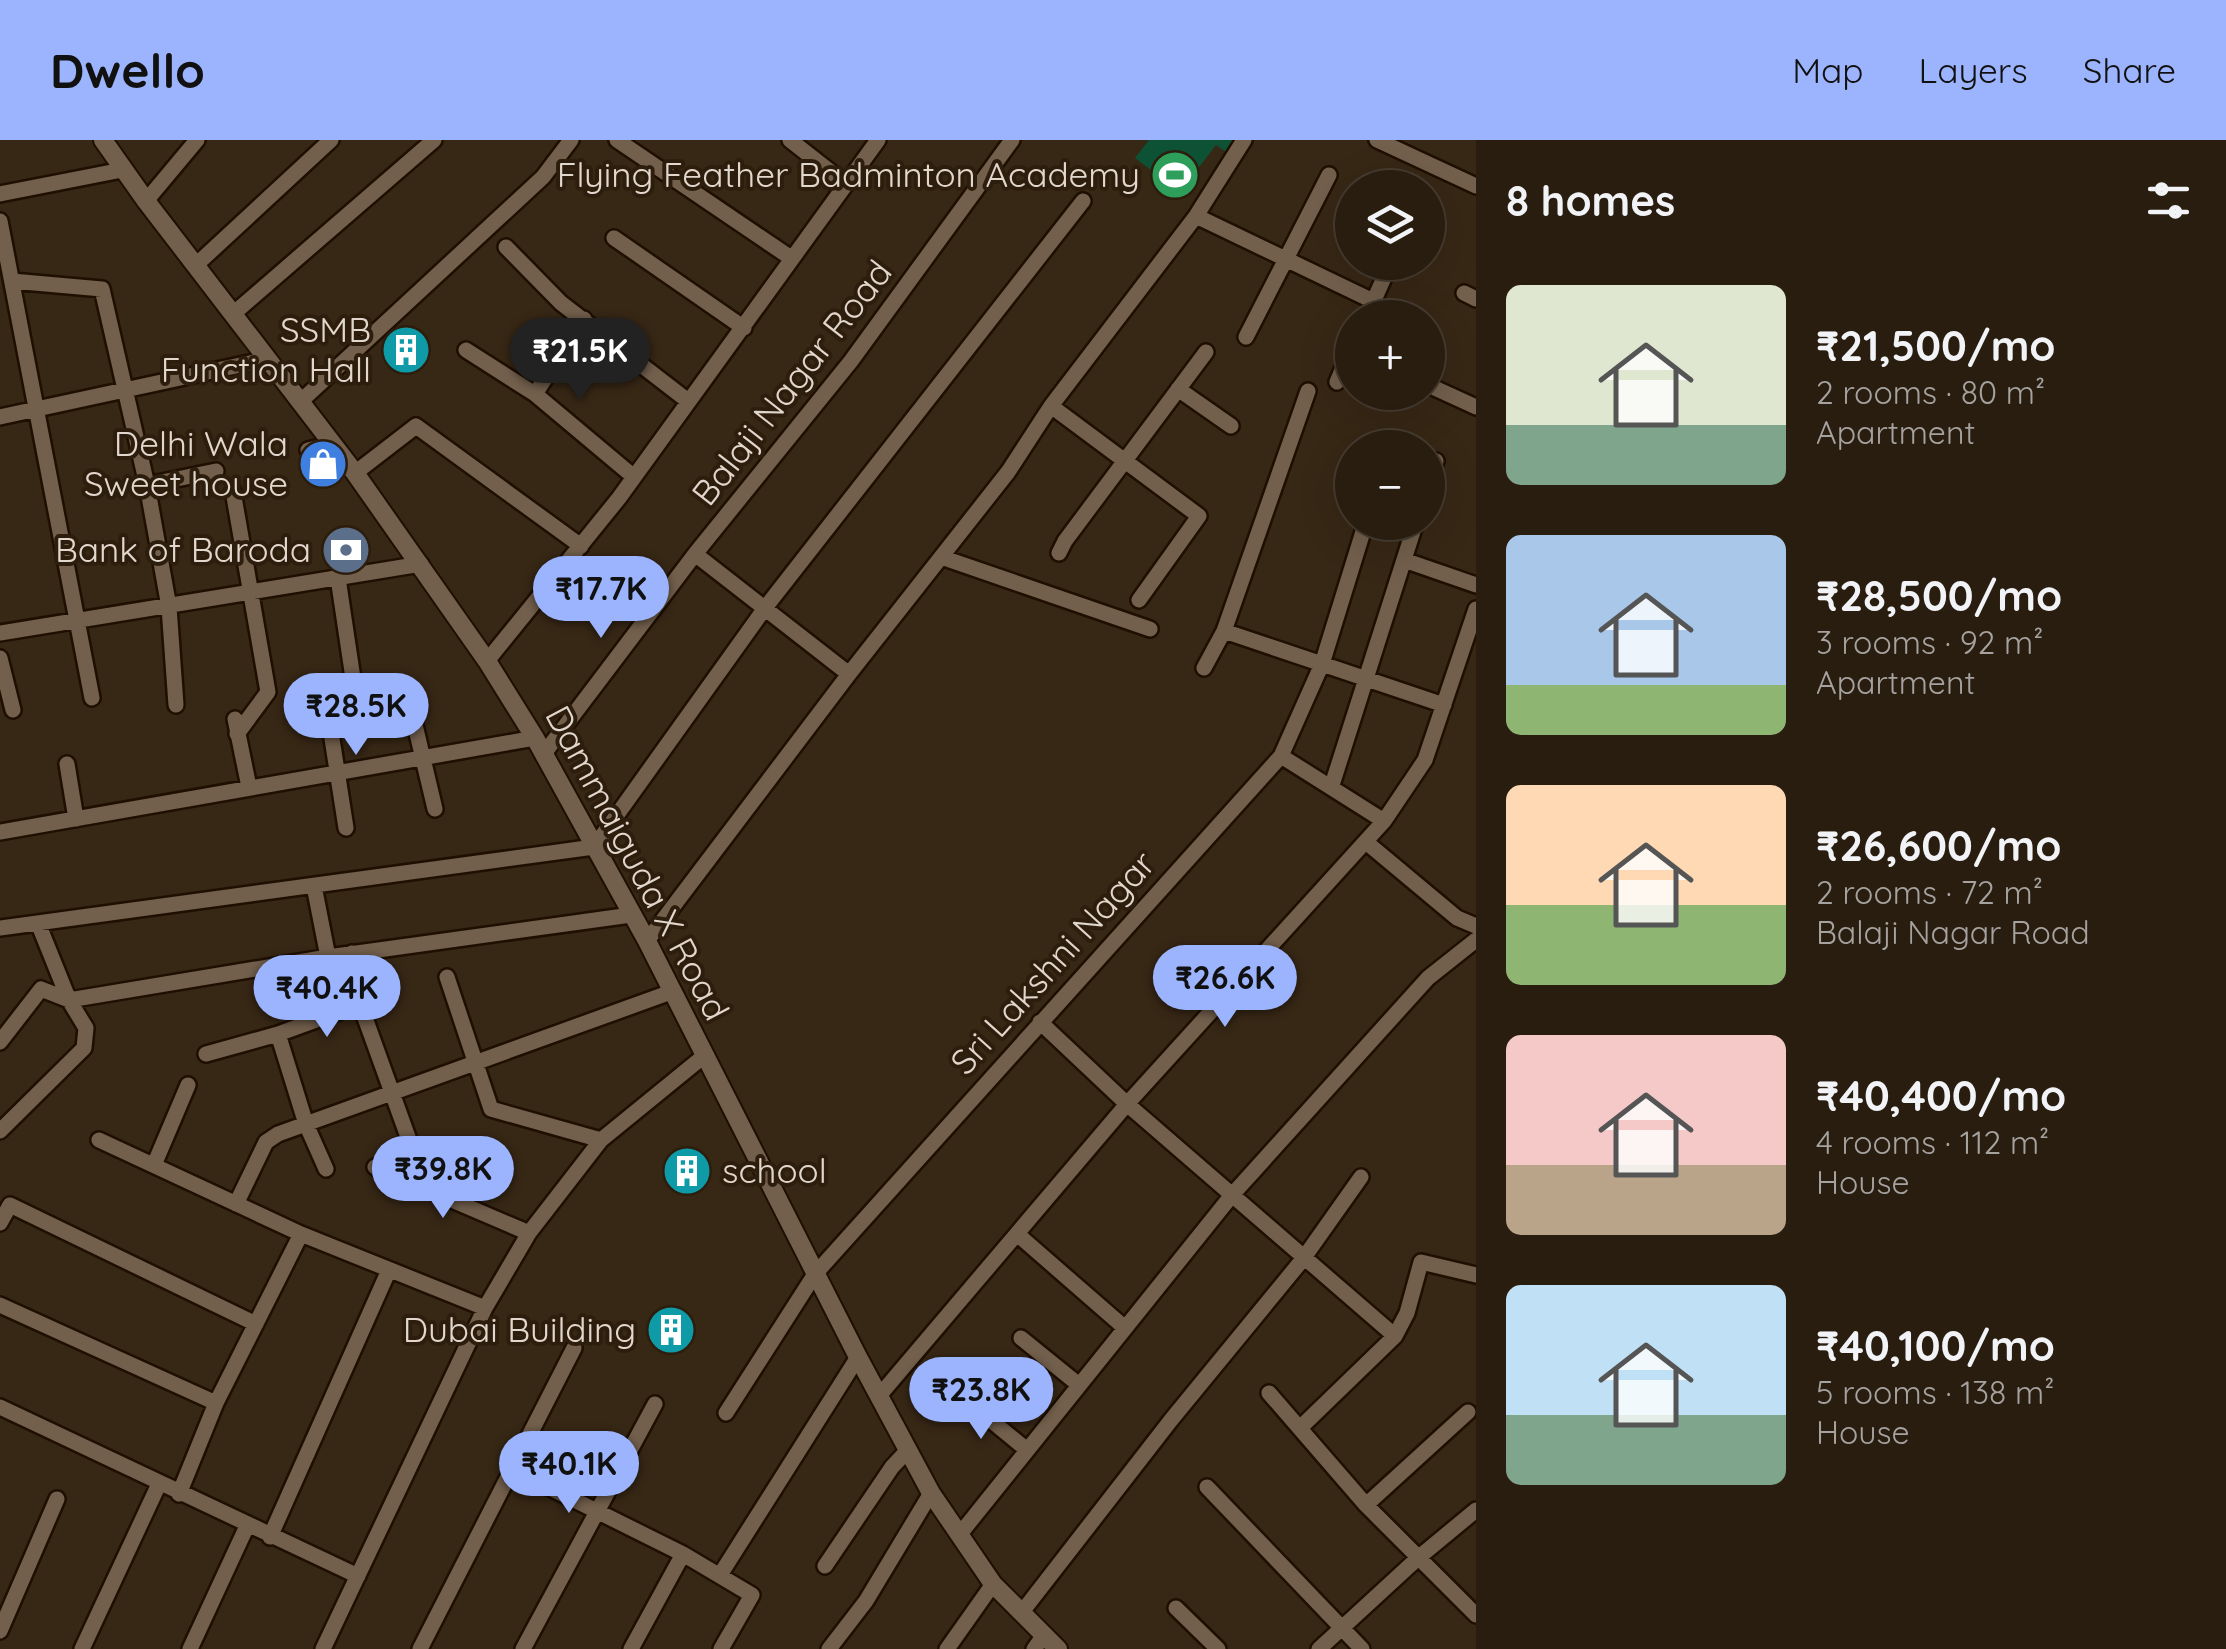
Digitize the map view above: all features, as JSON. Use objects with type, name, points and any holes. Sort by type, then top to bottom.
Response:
[{"type":"street","name":"Dammaiguda X Road","points":[[103,140],[421,564],[487,662],[539,746],[646,942],[858,1357],[932,1493],[992,1584],[1022,1612],[1039,1642],[1058,1649]]},
{"type":"street","points":[[146,202],[196,140]]},
{"type":"street","points":[[196,265],[331,140]]},
{"type":"street","points":[[234,314],[434,140]]},
{"type":"street","points":[[300,402],[543,177],[572,140]]},
{"type":"street","points":[[617,140],[791,258]]},
{"type":"street","points":[[790,140],[846,184]]},
{"type":"street","points":[[487,662],[634,478],[878,140]]},
{"type":"street","name":"Balaji Nagar Road","points":[[539,746],[851,362],[1012,140]]},
{"type":"street","points":[[646,942],[1008,472],[1051,406],[1196,216],[1244,140]]},
{"type":"street","points":[[1378,140],[1476,186]]},
{"type":"street","points":[[0,194],[122,170]]},
{"type":"street","points":[[1246,337],[1329,175]]},
{"type":"street","points":[[0,928],[594,847],[766,608],[1083,201]]},
{"type":"street","points":[[1196,216],[1371,300]]},
{"type":"street","points":[[0,221],[92,698]]},
{"type":"street","points":[[614,238],[744,328]]},
{"type":"street","points":[[506,247],[561,303],[688,401]]},
{"type":"street","points":[[12,281],[102,289],[147,485],[169,607],[176,706]]},
{"type":"street","points":[[534,394],[584,320]]},
{"type":"street","points":[[466,350],[534,394],[634,478]]},
{"type":"street","points":[[1059,552],[1206,352]]},
{"type":"street","points":[[0,417],[268,359]]},
{"type":"street","points":[[1178,389],[1231,426]]},
{"type":"street","points":[[1204,668],[1224,632],[1308,390]]},
{"type":"street","points":[[1445,393],[1476,407]]},
{"type":"street","points":[[1051,406],[1199,516],[1139,600]]},
{"type":"street","points":[[354,473],[416,426],[581,546]]},
{"type":"street","points":[[308,450],[332,444]]},
{"type":"street","points":[[147,485],[216,471]]},
{"type":"street","points":[[234,491],[268,692],[236,727],[249,787]]},
{"type":"street","name":"Sri Lakshni Nagar","points":[[726,1413],[815,1274],[1281,756],[1322,664],[1360,540]]},
{"type":"street","points":[[1332,785],[1410,540]]},
{"type":"street","points":[[696,554],[849,674]]},
{"type":"street","points":[[941,558],[1150,630]]},
{"type":"street","points":[[1404,560],[1476,585]]},
{"type":"street","points":[[0,633],[421,564]]},
{"type":"street","points":[[338,578],[354,685]]},
{"type":"street","points":[[879,1396],[1127,1104],[1384,821],[1425,760],[1476,609]]},
{"type":"street","points":[[1224,632],[1444,705]]},
{"type":"street","points":[[0,658],[12,710]]},
{"type":"street","points":[[324,694],[346,828]]},
{"type":"street","points":[[410,704],[435,808]]},
{"type":"street","points":[[0,832],[422,758],[539,746]]},
{"type":"street","points":[[1281,756],[1384,821]]},
{"type":"street","points":[[68,764],[76,818]]},
{"type":"street","points":[[1366,842],[1457,918],[1476,926]]},
{"type":"street","points":[[314,886],[328,957]]},
{"type":"street","points":[[0,1042],[41,990],[69,1000],[328,957],[631,915]]},
{"type":"street","points":[[0,1132],[84,1048],[86,1028],[69,1000],[38,922]]},
{"type":"street","points":[[960,1534],[1232,1195],[1428,978],[1476,940]]},
{"type":"street","points":[[352,954],[360,1004],[408,1137]]},
{"type":"street","points":[[447,977],[492,1109],[601,1140]]},
{"type":"street","points":[[236,1204],[266,1142],[390,1091],[671,992]]},
{"type":"street","points":[[206,1054],[278,1034],[360,1004]]},
{"type":"street","points":[[1040,1022],[1127,1104],[1396,1336]]},
{"type":"street","points":[[278,1034],[306,1124],[326,1169]]},
{"type":"street","points":[[322,1649],[485,1308],[529,1233],[601,1140],[704,1056]]},
{"type":"street","points":[[154,1166],[188,1085]]},
{"type":"street","points":[[99,1140],[300,1234],[485,1308]]},
{"type":"street","points":[[375,1166],[529,1233]]},
{"type":"street","points":[[1022,1612],[1303,1259],[1361,1177]]},
{"type":"street","points":[[0,1223],[10,1205],[256,1324]]},
{"type":"street","points":[[179,1494],[216,1403],[300,1234]]},
{"type":"street","points":[[1017,1234],[1125,1328]]},
{"type":"street","points":[[1300,1428],[1396,1336],[1407,1313],[1421,1262],[1476,1275]]},
{"type":"street","points":[[270,1536],[389,1270]]},
{"type":"street","points":[[0,1305],[216,1403]]},
{"type":"street","points":[[1021,1338],[1079,1385]]},
{"type":"street","points":[[420,1649],[574,1348]]},
{"type":"street","points":[[720,1575],[858,1357]]},
{"type":"street","points":[[1269,1393],[1366,1504],[1476,1615]]},
{"type":"street","points":[[965,1398],[1026,1450]]},
{"type":"street","points":[[523,1649],[655,1404]]},
{"type":"street","points":[[0,1407],[358,1576]]},
{"type":"street","points":[[1366,1504],[1468,1412]]},
{"type":"street","points":[[825,1566],[892,1467],[908,1450]]},
{"type":"street","points":[[512,1469],[682,1554],[752,1595],[721,1649]]},
{"type":"street","points":[[82,1649],[158,1484]]},
{"type":"street","points":[[1207,1487],[1362,1649]]},
{"type":"street","points":[[829,1649],[866,1601],[932,1493]]},
{"type":"street","points":[[0,1631],[56,1499]]},
{"type":"street","points":[[1320,1649],[1476,1510]]},
{"type":"street","points":[[190,1649],[247,1526]]},
{"type":"street","points":[[631,1649],[682,1554]]},
{"type":"street","points":[[947,1649],[992,1584]]},
{"type":"street","points":[[1176,1608],[1218,1649]]},
{"type":"green space","name":"Flying Feather Badminton Academy","points":[[1149,140],[1235,140],[1226,152],[1216,145],[1180,192],[1135,158]]},
{"type":"place","name":"Flying Feather Badminton Academy","points":[[1175,175]]},
{"type":"place","name":"SSMB Function Hall","points":[[406,350]]},
{"type":"place","name":"Delhi Wala Sweet house","points":[[323,464]]},
{"type":"place","name":"Bank of Baroda","points":[[346,550]]},
{"type":"place","name":"school","points":[[687,1171]]},
{"type":"place","name":"Dubai Building","points":[[671,1330]]}]
